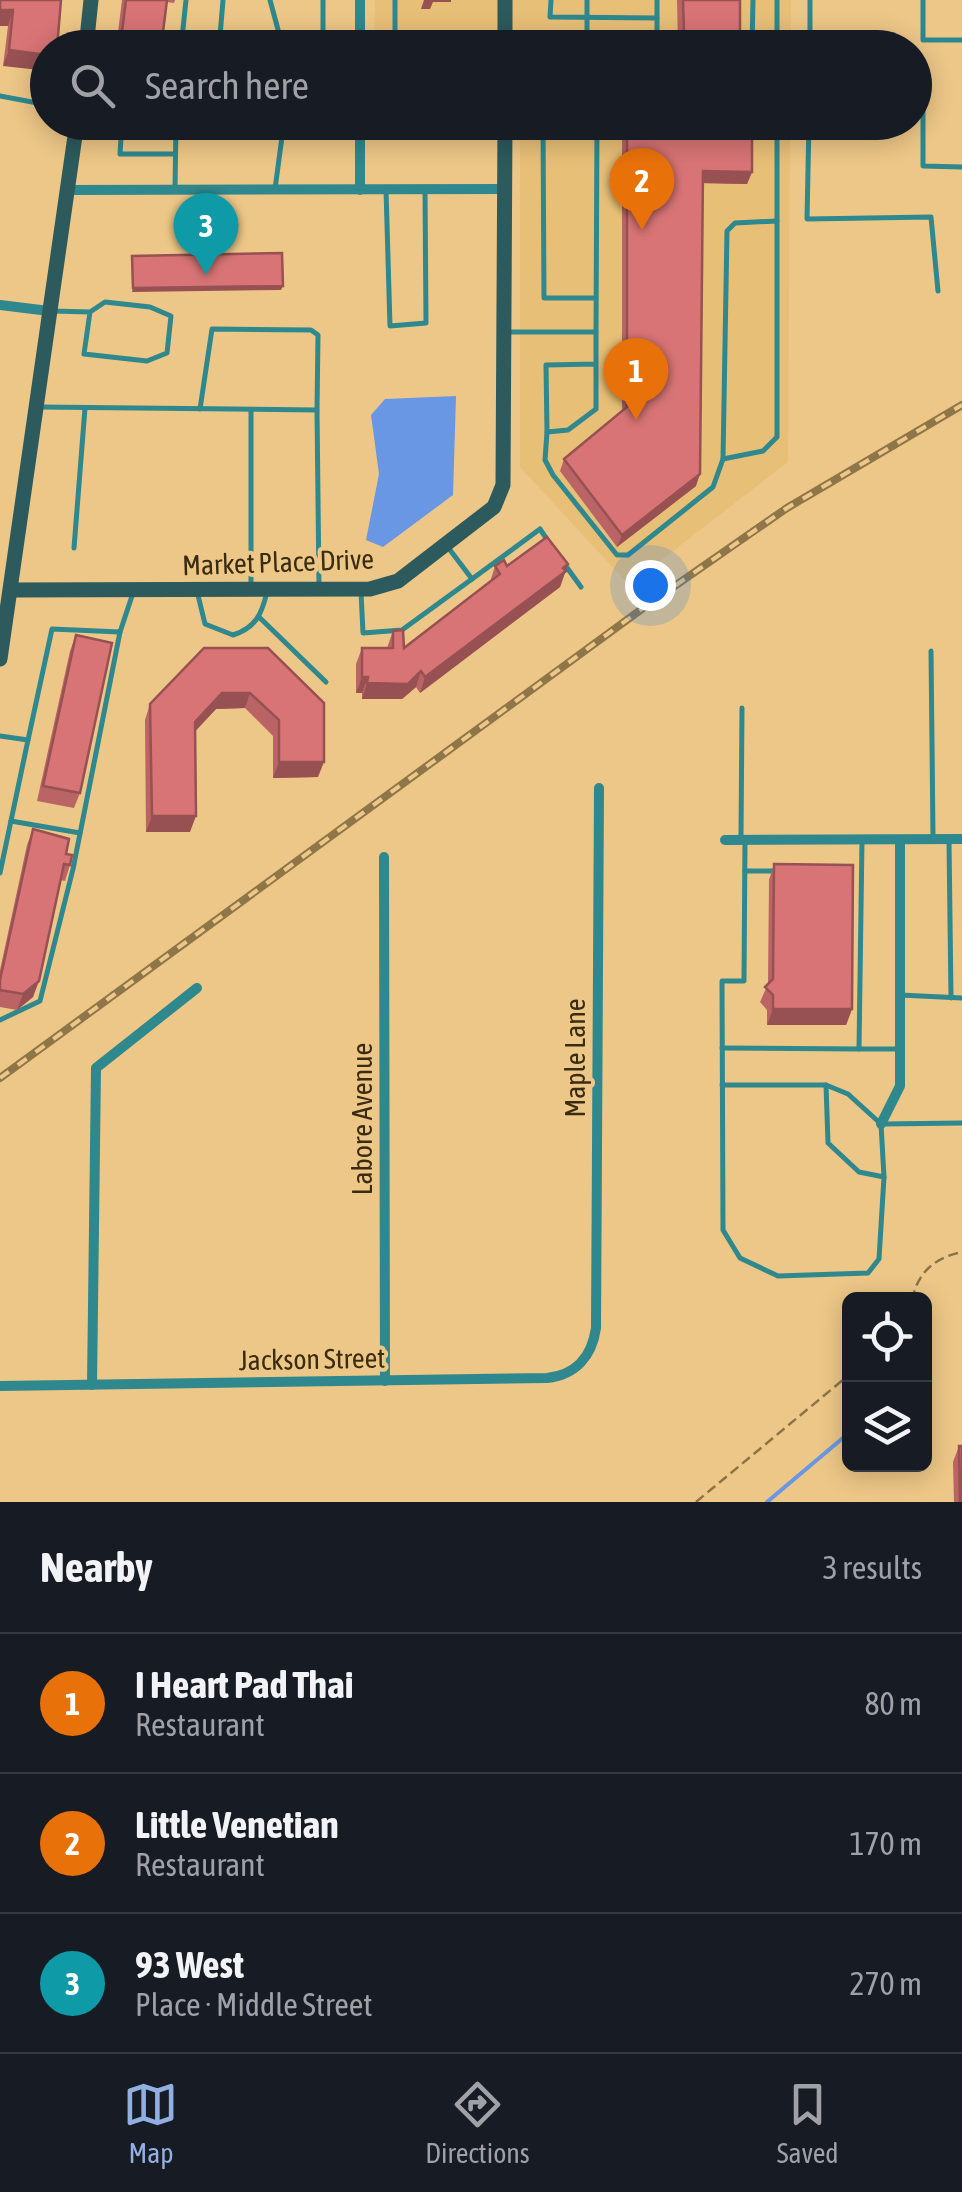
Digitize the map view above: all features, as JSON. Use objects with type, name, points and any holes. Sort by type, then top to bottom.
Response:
[{"type":"street","points":[[88,30],[91,0]]},
{"type":"street","points":[[360,0],[360,30]]},
{"type":"street","points":[[505,0],[505,30]]},
{"type":"street","points":[[0,659],[75,140]]},
{"type":"street","points":[[360,140],[360,190]]},
{"type":"street","name":"Market Place Drive","points":[[11,590],[361,588],[398,581],[494,506],[502,490],[505,140]]},
{"type":"street","points":[[69,190],[505,189]]},
{"type":"street","points":[[0,304],[49,311]]},
{"type":"street","name":"Maple Lane","points":[[596,1328],[599,788]]},
{"type":"street","points":[[725,840],[962,840]]},
{"type":"street","points":[[881,1124],[900,1086],[900,840]]},
{"type":"street","name":"Labore Avenue","points":[[384,857],[385,1381]]},
{"type":"street","points":[[92,1385],[96,1068],[197,988]]},
{"type":"street","name":"Jackson Street","points":[[0,1386],[556,1377],[582,1364],[594,1342],[596,1328]]},
{"type":"lane","points":[[183,30],[186,0]]},
{"type":"lane","points":[[220,30],[223,0]]},
{"type":"lane","points":[[270,0],[278,30]]},
{"type":"lane","points":[[323,0],[323,30]]},
{"type":"lane","points":[[395,0],[395,30]]},
{"type":"lane","points":[[551,0],[550,17],[657,18]]},
{"type":"lane","points":[[588,0],[588,30]]},
{"type":"lane","points":[[657,0],[657,30]]},
{"type":"lane","points":[[752,30],[753,0]]},
{"type":"lane","points":[[777,0],[777,30]]},
{"type":"lane","points":[[810,0],[810,30]]},
{"type":"lane","points":[[923,0],[923,30]]},
{"type":"lane","points":[[932,40],[962,40]]},
{"type":"lane","points":[[0,96],[30,102]]},
{"type":"lane","points":[[121,140],[120,154],[175,154]]},
{"type":"lane","points":[[175,140],[175,190]]},
{"type":"lane","points":[[275,190],[282,140]]},
{"type":"lane","points":[[543,140],[544,298],[596,298]]},
{"type":"lane","points":[[548,432],[568,430],[596,409],[596,140]]},
{"type":"lane","points":[[723,459],[762,451],[777,437],[778,140]]},
{"type":"lane","points":[[809,140],[808,219],[931,217],[938,291]]},
{"type":"lane","points":[[923,140],[923,166],[962,167]]},
{"type":"lane","points":[[386,190],[390,326],[426,323],[425,189]]},
{"type":"lane","points":[[596,364],[546,365],[545,460],[618,555],[628,555],[713,487],[723,459],[726,236],[735,223],[778,220]]},
{"type":"lane","points":[[49,311],[90,312],[104,302],[150,307],[171,316],[167,353],[147,361],[84,354],[90,312]]},
{"type":"lane","points":[[200,409],[212,329],[311,330],[318,334],[319,589]]},
{"type":"lane","points":[[504,332],[596,332]]},
{"type":"lane","points":[[37,408],[318,410]]},
{"type":"lane","points":[[74,548],[85,408]]},
{"type":"lane","points":[[197,590],[199,614],[213,629],[234,635],[250,628],[259,617],[251,410]]},
{"type":"lane","points":[[361,588],[364,633],[402,630],[540,529],[550,544]]},
{"type":"lane","points":[[446,544],[472,579]]},
{"type":"lane","points":[[560,558],[581,587]]},
{"type":"lane","points":[[0,1020],[40,1001],[80,832],[120,632],[134,590]]},
{"type":"lane","points":[[259,617],[326,682]]},
{"type":"lane","points":[[0,872],[52,628],[120,632]]},
{"type":"lane","points":[[931,651],[934,840]]},
{"type":"lane","points":[[742,708],[744,980],[722,981],[722,1230],[740,1258],[778,1276],[868,1273],[880,1259],[884,1177],[881,1124]]},
{"type":"lane","points":[[0,736],[28,740]]},
{"type":"lane","points":[[11,821],[80,832]]},
{"type":"lane","points":[[859,1049],[862,840]]},
{"type":"lane","points":[[949,840],[952,998]]},
{"type":"lane","points":[[745,871],[784,871]]},
{"type":"lane","points":[[842,871],[862,871]]},
{"type":"lane","points":[[949,874],[962,873]]},
{"type":"lane","points":[[900,996],[962,998]]},
{"type":"lane","points":[[722,1048],[900,1049]]},
{"type":"lane","points":[[722,1085],[826,1085],[848,1094],[881,1124],[962,1123]]},
{"type":"lane","points":[[826,1085],[828,1143],[859,1172],[884,1177]]},
{"type":"path","points":[[914,1292],[928,1266],[962,1252]]},
{"type":"path","points":[[696,1502],[842,1381]]},
{"type":"shaded area","points":[[375,0],[791,0],[791,30],[374,30]]},
{"type":"shaded area","points":[[520,140],[790,140],[788,462],[629,585],[520,467]]},
{"type":"water","points":[[456,396],[453,495],[383,547],[366,540],[379,474],[371,415],[385,399]]},
{"type":"building","points":[[0,0],[61,0],[58,30],[30,30],[30,53],[9,50],[13,10],[0,10]]},
{"type":"building","points":[[126,0],[167,0],[163,30],[122,30]]},
{"type":"building","points":[[683,0],[740,0],[740,30],[684,30]]},
{"type":"building","points":[[627,140],[752,140],[752,172],[703,171],[700,474],[622,535],[564,459],[627,407]]},
{"type":"building","points":[[282,253],[283,286],[133,288],[132,256]]},
{"type":"building","points":[[547,537],[568,564],[563,568],[566,571],[425,677],[421,671],[408,684],[367,683],[368,677],[362,677],[362,648],[393,648],[393,631],[403,630],[404,648],[500,574],[495,566],[504,560],[507,566]]},
{"type":"building","points":[[76,635],[112,643],[80,793],[43,786]]},
{"type":"building","points":[[204,648],[268,648],[324,703],[324,762],[279,762],[279,720],[250,693],[222,693],[195,722],[196,816],[152,816],[150,704]]},
{"type":"building","points":[[33,829],[69,839],[66,854],[72,855],[70,865],[64,864],[39,981],[23,994],[0,990],[0,980]]},
{"type":"building","points":[[774,864],[853,865],[852,1009],[773,1009],[773,995],[765,987],[773,979]]},
{"type":"building","points":[[962,1446],[962,1502],[960,1502]]},
{"type":"waterway","points":[[767,1502],[842,1439]]},
{"type":"railway","points":[[0,1078],[646,606],[787,508],[962,405]]},
{"type":"place","name":"Little Venetian","points":[[642,230]]},
{"type":"place","name":"93 West","points":[[206,275]]},
{"type":"place","name":"I Heart Pad Thai","points":[[636,420]]}]
